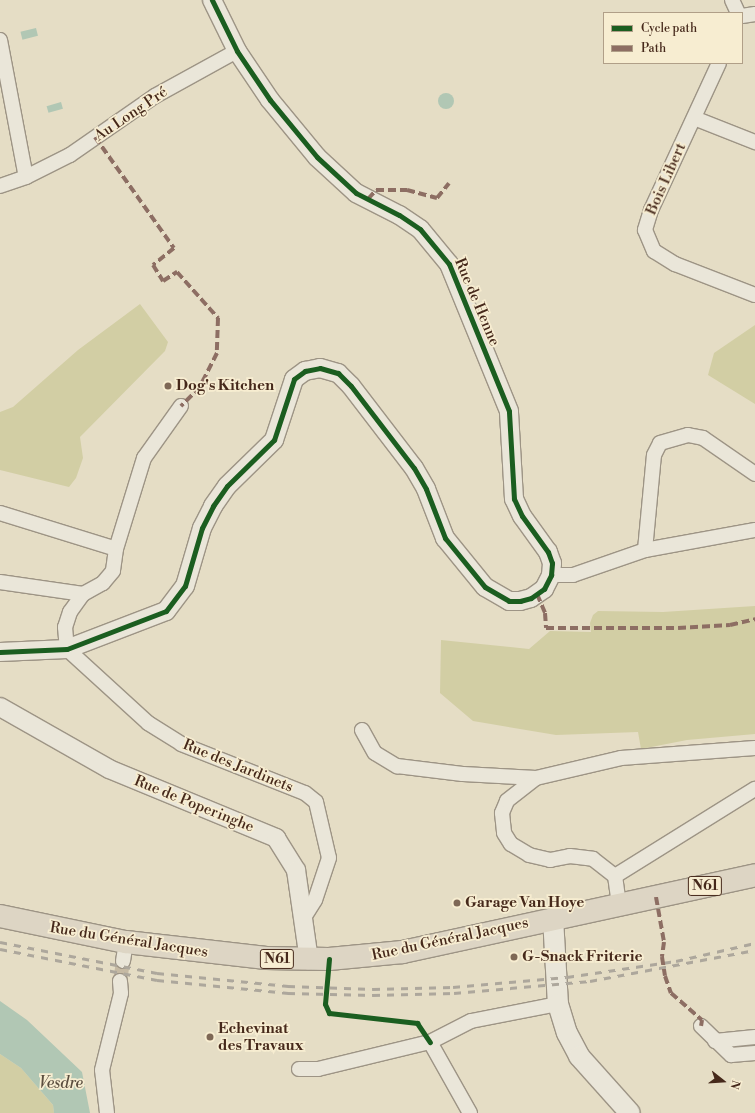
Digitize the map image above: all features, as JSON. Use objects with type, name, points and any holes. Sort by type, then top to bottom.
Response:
[{"type":"main road","name":"Rue du Général Jacques","points":[[0,916],[124,952],[309,960],[403,952],[755,875]]},
{"type":"main road","points":[[553,918],[558,1004],[567,1033],[579,1056],[630,1113]]},
{"type":"street","name":"Rue de Henne","points":[[212,0],[236,51],[270,100],[336,176],[356,193],[399,215],[420,229],[449,264],[509,411],[514,499],[522,516],[548,552],[552,563],[551,575]]},
{"type":"street","points":[[732,0],[738,12]]},
{"type":"street","points":[[743,16],[755,14]]},
{"type":"street","points":[[0,40],[26,177]]},
{"type":"street","name":"Au Long Pré","points":[[0,186],[26,177],[70,155],[155,96],[236,51]]},
{"type":"street","name":"Bois Libert","points":[[719,64],[651,210],[645,230],[654,251],[675,264],[755,295]]},
{"type":"street","points":[[694,118],[755,142]]},
{"type":"street","points":[[0,652],[67,650],[166,611],[176,602],[185,586],[202,528],[213,506],[227,486],[274,440],[294,379],[305,371],[320,368],[338,373],[351,386],[414,468],[426,489],[445,538],[485,587],[509,601],[520,601],[531,598],[544,589],[551,575],[573,575],[645,550],[755,530]]},
{"type":"street","points":[[67,650],[64,638],[67,620],[83,594],[103,583],[112,571],[116,549],[144,458],[181,406]]},
{"type":"street","points":[[645,550],[654,455],[660,443],[688,435],[703,438],[755,474]]},
{"type":"street","points":[[0,513],[116,549]]},
{"type":"street","points":[[0,582],[83,594]]},
{"type":"street","name":"Rue des Jardinets","points":[[67,650],[142,718],[181,744],[306,794],[316,802],[329,858],[314,900],[304,919]]},
{"type":"street","name":"Rue de Poperinghe","points":[[0,707],[109,769],[276,838],[296,870],[309,960]]},
{"type":"street","points":[[362,730],[374,753],[397,766],[463,774],[536,778],[621,758],[755,748]]},
{"type":"street","points":[[536,778],[506,801],[502,813],[504,833],[511,844],[529,855],[550,860],[570,856],[593,859],[615,876],[619,904]]},
{"type":"street","points":[[615,876],[755,790]]},
{"type":"street","points":[[107,1113],[102,1070],[121,993],[120,981]]},
{"type":"street","points":[[299,1069],[318,1069],[430,1042],[471,1021],[558,1004]]},
{"type":"street","points":[[701,1026],[731,1055],[755,1053]]},
{"type":"street","points":[[715,1041],[755,1037]]},
{"type":"street","points":[[430,1042],[470,1113]]},
{"type":"shaded area","points":[[140,304],[168,342],[165,351],[80,437],[83,458],[76,478],[69,487],[0,470],[0,412],[13,407],[78,350]]},
{"type":"shaded area","points":[[755,325],[755,404],[708,375],[714,353]]},
{"type":"shaded area","points":[[755,606],[755,734],[687,740],[641,749],[638,732],[556,735],[473,721],[440,693],[441,640],[529,649],[550,631],[591,632],[590,623],[593,615],[598,611],[663,612]]},
{"type":"shaded area","points":[[0,1054],[21,1068],[53,1105],[54,1113],[0,1113]]},
{"type":"water","points":[[36,28],[38,36],[22,40],[20,32]]},
{"type":"water","points":[[446,93],[452,95],[454,101],[452,107],[446,109],[440,107],[438,101],[440,95]]},
{"type":"water","points":[[61,102],[63,109],[49,113],[47,106]]},
{"type":"water","name":"Vesdre","points":[[0,1001],[27,1020],[82,1072],[90,1113],[54,1113],[53,1105],[21,1068],[0,1054]]},
{"type":"tunnel","points":[[120,981],[123,961]]},
{"type":"railway","points":[[0,942],[157,973],[288,986],[373,989],[453,987],[567,977],[676,961],[755,943]]},
{"type":"railway","points":[[0,949],[157,980],[288,993],[373,995],[454,993],[590,981],[755,950]]},
{"type":"marked path","points":[[95,137],[174,248],[153,265],[163,281],[177,272],[218,318],[217,353],[200,387],[181,406]]},
{"type":"marked path","points":[[368,199],[376,190],[407,190],[437,198],[449,183]]},
{"type":"marked path","points":[[537,594],[545,613],[546,628],[678,628],[730,625],[755,619]]},
{"type":"marked path","points":[[656,897],[664,942],[662,957],[665,976],[671,993],[702,1020],[701,1026]]},
{"type":"cycle path","points":[[0,652],[67,649],[166,611],[185,586],[202,528],[213,506],[227,486],[274,440],[294,379],[305,371],[320,368],[338,373],[351,386],[414,468],[426,489],[445,538],[485,587],[509,601],[520,601],[531,598],[544,589],[551,575],[552,563],[548,552],[522,516],[514,499],[509,411],[449,264],[420,229],[399,215],[356,193],[317,157],[270,100],[237,51],[212,0]]},
{"type":"cycle path","points":[[329,959],[325,1004],[329,1013],[417,1023],[430,1042]]},
{"type":"place","name":"Dog's Kitchen","points":[[168,386]]},
{"type":"place","name":"Garage Van Hoye","points":[[457,903]]},
{"type":"place","name":"G-Snack Friterie","points":[[514,957]]},
{"type":"place","name":"Echevinat des Travaux","points":[[210,1037]]}]
